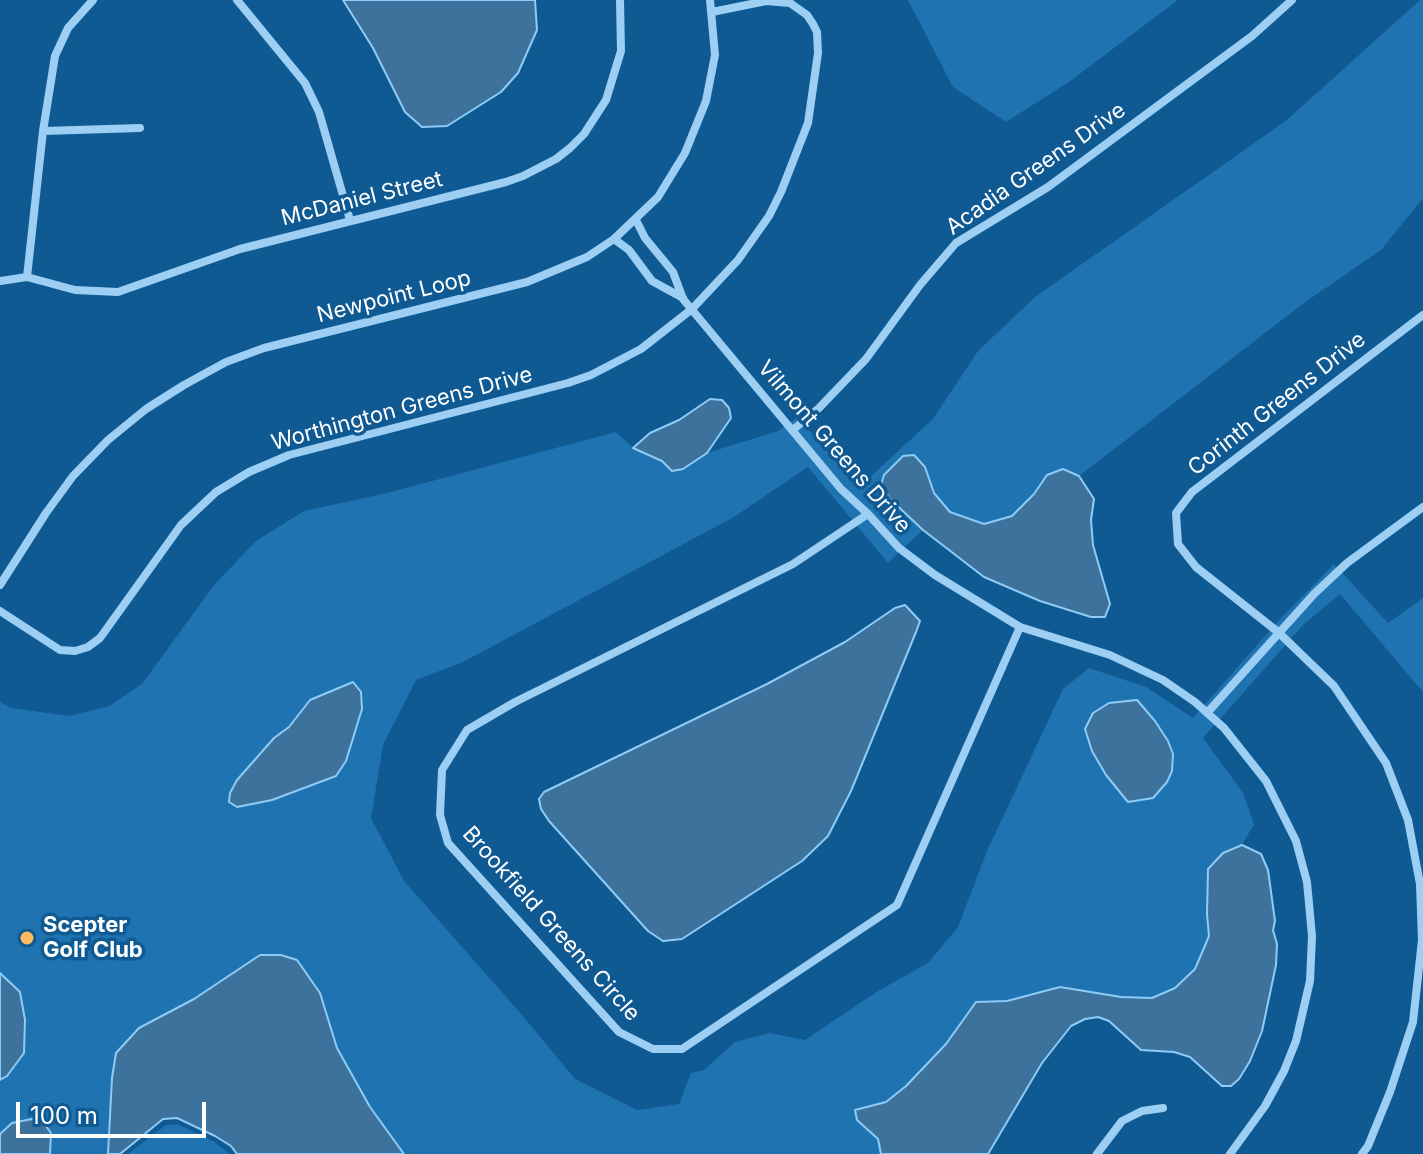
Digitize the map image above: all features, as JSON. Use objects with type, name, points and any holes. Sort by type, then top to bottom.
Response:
[{"type":"street","points":[[27,277],[43,131],[55,56],[68,28],[93,0]]},
{"type":"street","points":[[237,0],[305,83],[319,112],[350,220]]},
{"type":"street","name":"McDaniel Street","points":[[0,281],[27,277],[75,290],[118,292],[240,249],[506,182],[541,168],[570,148],[594,120],[611,86],[618,67],[622,36],[620,0]]},
{"type":"street","name":"Newpoint Loop","points":[[0,585],[73,476],[108,440],[146,409],[184,385],[226,362],[264,348],[527,282],[587,257],[614,239],[658,197],[685,153],[706,101],[715,55],[710,0]]},
{"type":"street","name":"Acadia Greens Drive","points":[[794,429],[866,359],[920,285],[956,243],[1048,187],[1252,36],[1292,0]]},
{"type":"street","name":"Worthington Greens Drive","points":[[0,611],[60,650],[75,651],[88,647],[100,638],[181,525],[216,492],[249,472],[289,455],[591,375],[641,349],[692,309],[747,249],[781,192],[808,123],[818,53],[817,32],[813,24],[807,15],[790,3],[766,1],[712,12]]},
{"type":"street","points":[[43,131],[140,128]]},
{"type":"street","points":[[636,220],[645,238],[673,272],[683,299]]},
{"type":"street","points":[[614,239],[629,250],[652,281],[683,299],[692,309]]},
{"type":"street","name":"Vilmont Greens Drive","points":[[692,309],[841,489],[899,548],[1020,627],[1110,655],[1147,671],[1181,691],[1253,761],[1277,800],[1296,841],[1302,864],[1312,925],[1310,981],[1296,1041],[1276,1088],[1230,1154]]},
{"type":"street","name":"Corinth Greens Drive","points":[[1362,1154],[1390,1092],[1413,1022],[1422,940],[1420,884],[1408,820],[1386,763],[1334,686],[1278,632],[1196,567],[1178,544],[1176,513],[1192,492],[1423,315]]},
{"type":"street","points":[[1207,713],[1278,632],[1347,563],[1423,507]]},
{"type":"street","name":"Brookfield Greens Circle","points":[[868,514],[793,564],[515,702],[467,730],[442,770],[440,815],[448,843],[619,1032],[653,1049],[682,1049],[897,905],[1020,627]]},
{"type":"street","points":[[1097,1154],[1122,1121],[1142,1111],[1163,1108]]},
{"type":"shaded area","points":[[343,0],[535,0],[537,30],[518,73],[501,92],[447,126],[422,127],[405,112],[373,48]]},
{"type":"shaded area","points":[[908,0],[1178,0],[1069,82],[1006,122],[953,87]]},
{"type":"shaded area","name":"Scepter Golf Club","points":[[1423,0],[1423,198],[1381,250],[1304,303],[1079,476],[1094,499],[1091,520],[1093,545],[1110,604],[1105,617],[1091,617],[1040,601],[984,577],[923,530],[888,563],[808,467],[734,517],[463,662],[416,680],[383,745],[371,818],[404,881],[575,1079],[637,1110],[679,1104],[691,1073],[704,1070],[735,1042],[770,1033],[805,1040],[878,991],[928,963],[958,927],[987,851],[1063,689],[1089,668],[1146,687],[1193,718],[1281,618],[1334,564],[1388,623],[1423,598],[1423,692],[1340,594],[1304,624],[1203,738],[1243,793],[1254,824],[1242,845],[1223,853],[1207,882],[1209,936],[1195,969],[1175,988],[1152,998],[1121,997],[1060,987],[1007,1001],[976,1002],[946,1044],[906,1086],[886,1102],[856,1110],[857,1120],[878,1139],[881,1154],[404,1154],[370,1107],[337,1048],[320,994],[194,999],[139,1028],[117,1053],[112,1078],[108,1154],[0,1154],[0,702],[11,708],[70,716],[109,706],[142,684],[214,585],[256,541],[304,511],[387,493],[616,432],[633,448],[683,469],[707,453],[778,431],[798,417],[858,488],[933,419],[978,351],[1035,297],[1287,120]]},
{"type":"shaded area","points":[[710,399],[722,400],[729,408],[731,418],[707,453],[683,469],[672,471],[662,461],[633,448],[650,433],[679,420]]},
{"type":"shaded area","points":[[914,455],[925,467],[934,493],[950,512],[984,524],[1012,516],[1034,494],[1047,475],[1063,469],[1079,476],[1094,499],[1091,520],[1093,545],[1110,604],[1105,617],[1091,617],[1040,601],[984,577],[923,530],[889,498],[881,485],[884,475],[903,456]]},
{"type":"shaded area","points":[[905,605],[920,621],[851,791],[828,836],[802,861],[682,939],[663,941],[648,931],[541,809],[539,799],[544,792],[767,684]]},
{"type":"shaded area","points":[[353,682],[361,692],[362,709],[346,761],[336,776],[272,800],[237,807],[229,802],[237,780],[274,738],[289,727],[310,700]]},
{"type":"shaded area","points":[[1137,700],[1168,741],[1173,754],[1172,771],[1153,798],[1128,802],[1106,775],[1092,751],[1085,729],[1093,713],[1109,703]]},
{"type":"shaded area","points":[[1242,845],[1261,854],[1268,870],[1277,944],[1276,965],[1262,1031],[1250,1061],[1231,1086],[1222,1086],[1190,1057],[1174,1052],[1141,1050],[1109,1021],[1098,1017],[1085,1019],[1071,1026],[1042,1063],[988,1154],[881,1154],[878,1139],[857,1120],[855,1110],[886,1102],[906,1086],[946,1044],[976,1002],[1007,1001],[1060,987],[1121,997],[1152,998],[1175,988],[1195,969],[1209,936],[1208,869],[1223,853]]},
{"type":"shaded area","points":[[260,955],[281,955],[297,960],[320,993],[337,1048],[370,1107],[404,1154],[237,1154],[215,1136],[177,1118],[163,1119],[120,1154],[108,1154],[116,1053],[139,1028],[194,999]]},
{"type":"shaded area","points":[[0,973],[20,992],[25,1020],[24,1053],[7,1076],[0,1080]]},
{"type":"shaded area","points":[[32,1119],[43,1122],[51,1133],[50,1154],[0,1154],[0,1134],[12,1123]]},
{"type":"shaded area","points":[[177,1124],[213,1141],[230,1154],[128,1154],[166,1125]]},
{"type":"place","name":"Scepter Golf Club","points":[[27,938]]}]
